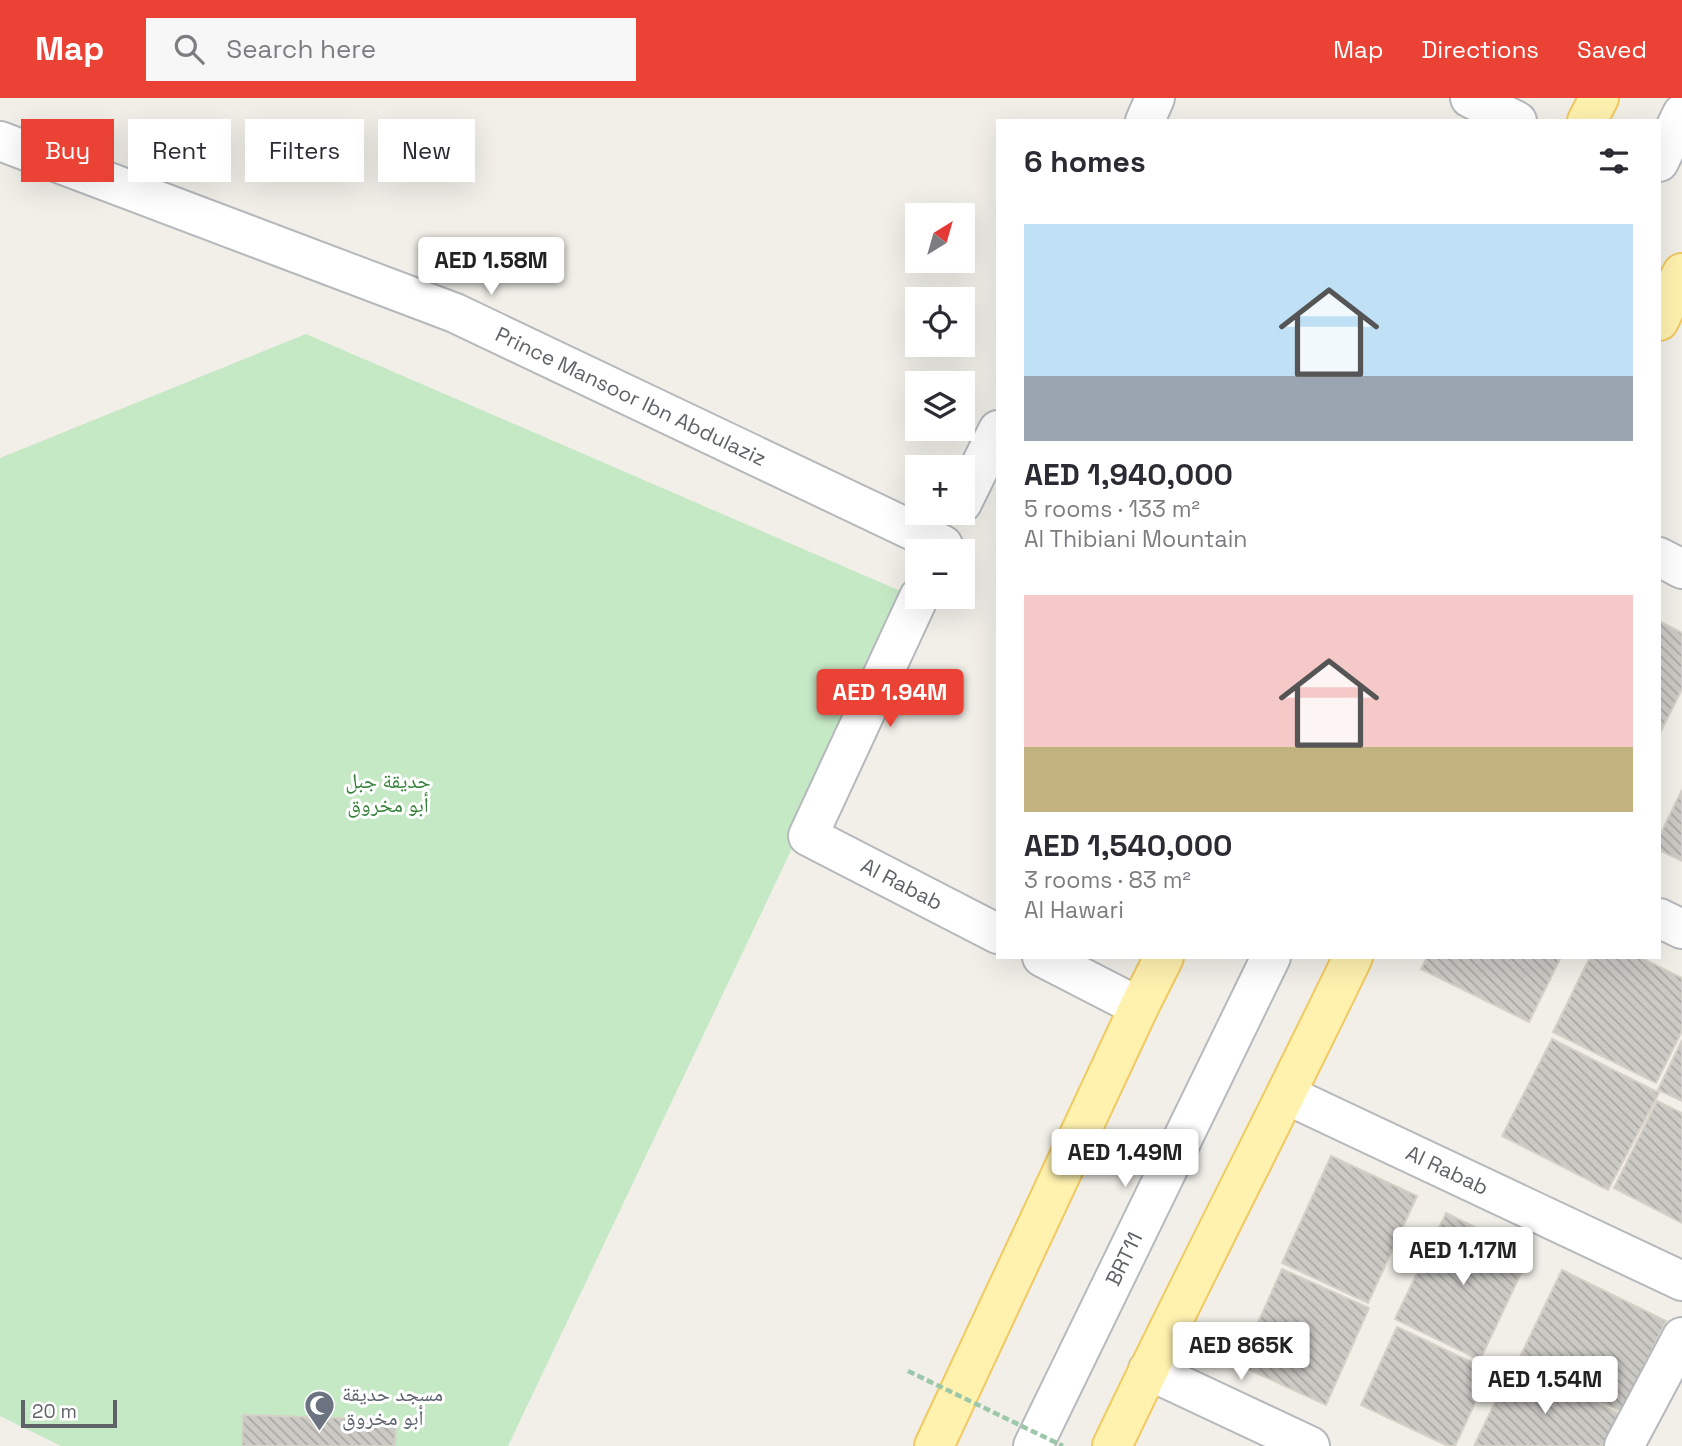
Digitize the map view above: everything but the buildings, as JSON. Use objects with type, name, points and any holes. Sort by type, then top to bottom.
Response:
[{"type":"main road","points":[[1588,119],[1598,98]]},
{"type":"main road","points":[[1661,317],[1682,273]]},
{"type":"main road","points":[[934,1446],[1163,959]]},
{"type":"main road","points":[[1111,1446],[1352,959]]},
{"type":"street","points":[[1145,119],[1155,98]]},
{"type":"street","points":[[1470,98],[1513,119]]},
{"type":"street","points":[[1661,158],[1682,114]]},
{"type":"street","name":"Prince Mansoor Ibn Abdulaziz","points":[[0,141],[455,313],[947,536]]},
{"type":"street","points":[[975,477],[996,434]]},
{"type":"street","points":[[1661,558],[1682,569]]},
{"type":"street","name":"Al Rabab","points":[[913,609],[807,836],[996,933]]},
{"type":"street","points":[[1661,919],[1682,929]]},
{"type":"street","points":[[1046,959],[1139,1007]]},
{"type":"street","name":"BRT11","points":[[1033,1446],[1270,959]]},
{"type":"street","name":"Al Rabab","points":[[1287,1095],[1682,1280]]},
{"type":"street","points":[[1624,1446],[1682,1336]]},
{"type":"street","points":[[1148,1370],[1310,1446]]},
{"type":"path","points":[[908,1371],[1063,1446]]},
{"type":"green space","name":"حديقة جبل أبو مخروق","points":[[306,334],[905,593],[906,609],[508,1446],[61,1446],[0,1416],[0,458]]},
{"type":"place","name":"مسجد حديقة أبو مخروق","points":[[319,1433]]}]
